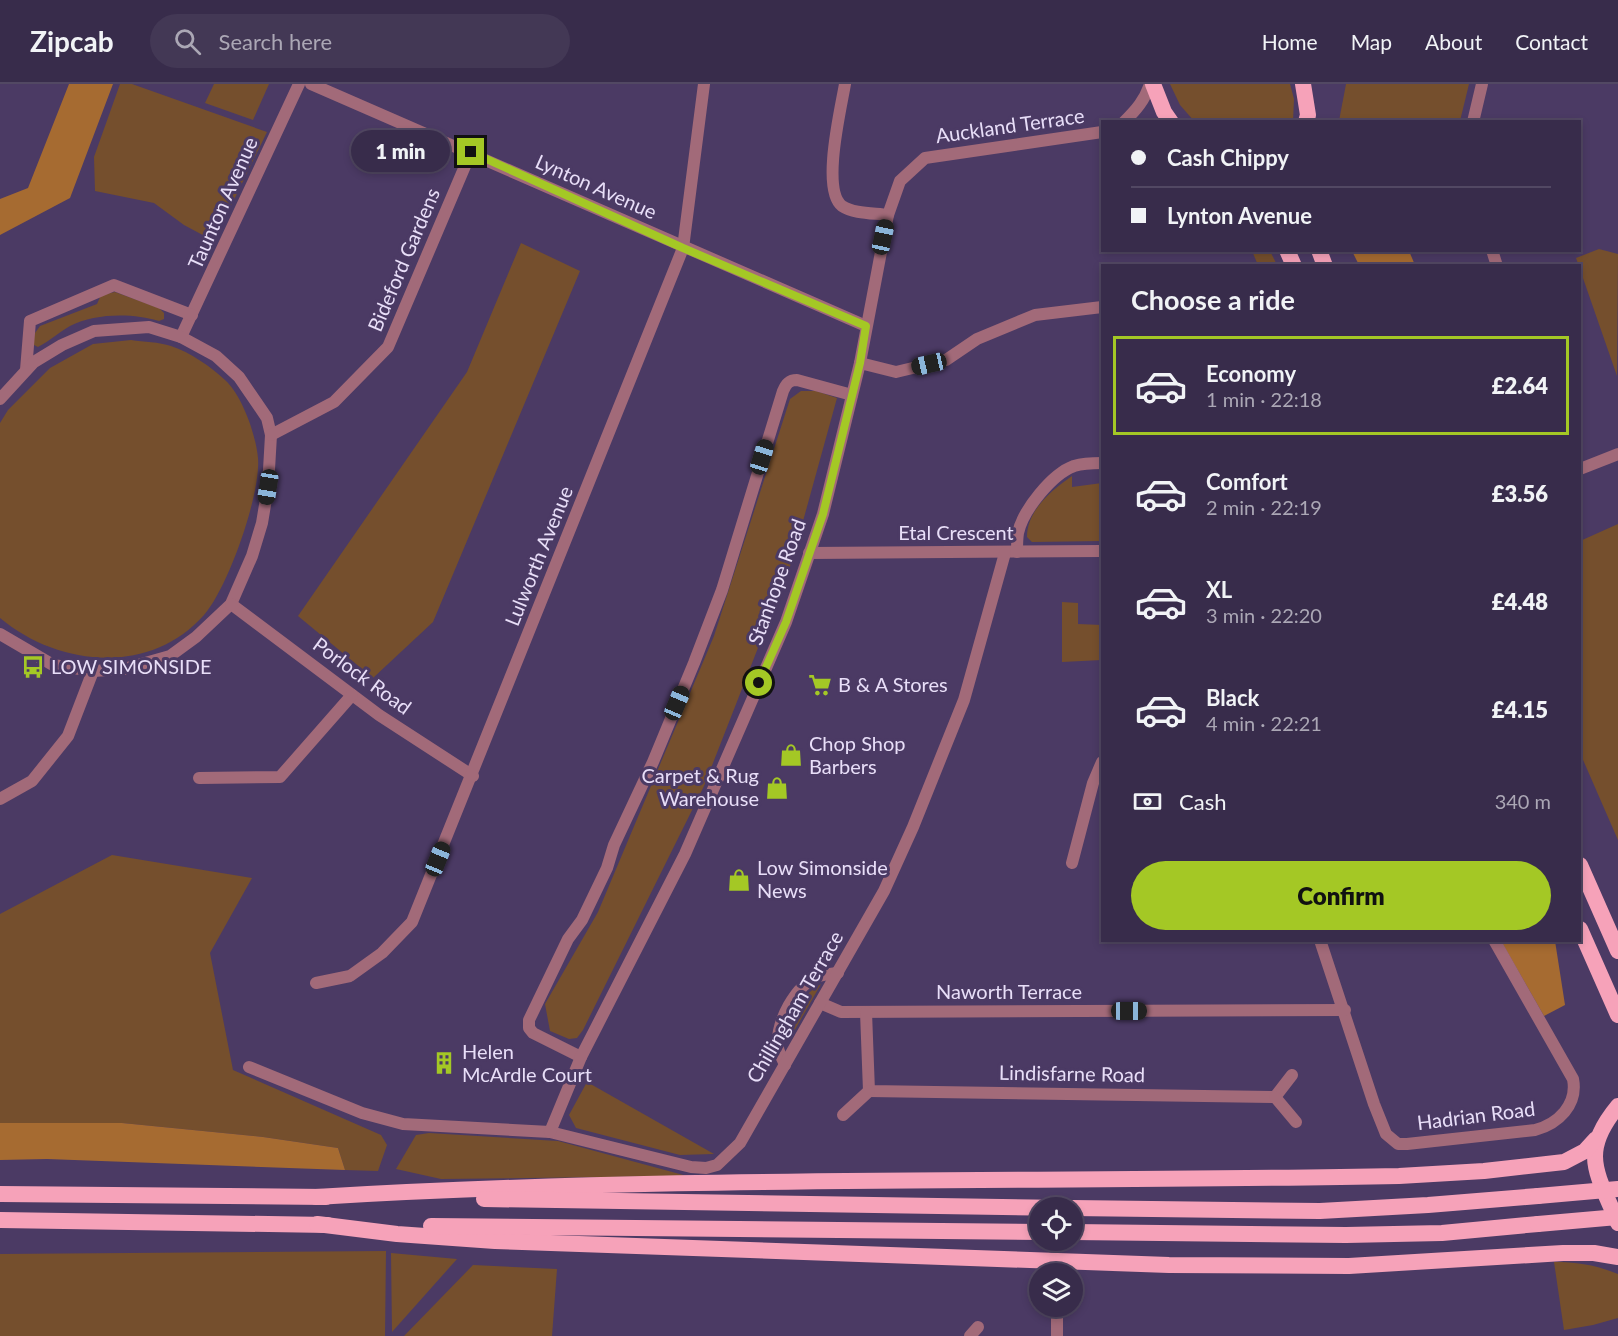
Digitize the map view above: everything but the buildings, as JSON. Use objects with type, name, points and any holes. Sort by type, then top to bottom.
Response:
[{"type":"highway","points":[[1152,84],[1164,112],[1170,120]]},
{"type":"highway","points":[[1303,84],[1308,119]]},
{"type":"highway","points":[[1308,119],[1314,84]]},
{"type":"highway","points":[[1581,867],[1618,951]]},
{"type":"highway","points":[[1581,930],[1618,1015]]},
{"type":"highway","points":[[316,1197],[434,1190],[855,1180],[1400,1176],[1484,1171],[1564,1162],[1585,1150],[1596,1139],[1613,1112],[1618,1091]]},
{"type":"highway","points":[[1596,1139],[1594,1156],[1596,1168],[1618,1223]]},
{"type":"highway","points":[[1083,1208],[1320,1211],[1428,1205],[1618,1189]]},
{"type":"highway","points":[[0,1194],[1029,1207]]},
{"type":"highway","points":[[1083,1232],[1346,1235],[1442,1233],[1618,1217]]},
{"type":"highway","points":[[0,1220],[1029,1232]]},
{"type":"highway","points":[[317,1224],[397,1234],[495,1240],[1169,1265],[1349,1266],[1563,1253],[1594,1253],[1618,1257]]},
{"type":"street","name":"Taunton Avenue","points":[[182,337],[298,84]]},
{"type":"street","name":"Lynton Avenue","points":[[311,84],[866,326]]},
{"type":"street","name":"Lulworth Avenue","points":[[316,983],[350,976],[382,953],[412,922],[473,776],[683,248],[704,84]]},
{"type":"street","points":[[845,84],[832,171],[834,194],[841,205],[852,210],[888,215]]},
{"type":"street","points":[[1126,120],[1138,109],[1152,84]]},
{"type":"street","points":[[1473,120],[1482,84]]},
{"type":"street","name":"Auckland Terrace","points":[[866,326],[888,215],[900,181],[925,158],[1101,132]]},
{"type":"street","name":"Bideford Gardens","points":[[271,435],[334,402],[388,346],[471,152]]},
{"type":"street","points":[[26,370],[30,321],[114,285],[192,315]]},
{"type":"street","points":[[860,363],[896,372],[946,360],[977,339],[1035,315],[1101,307]]},
{"type":"street","name":"Stanhope Road","points":[[550,1132],[581,1057],[685,854],[786,622],[823,514],[860,363],[866,326]]},
{"type":"street","points":[[0,399],[34,362],[62,345],[94,331],[148,327],[182,337],[216,356],[239,377],[267,418],[271,435],[268,487],[262,523],[252,556],[231,604],[196,637],[170,656],[124,669],[93,671],[53,665],[0,634]]},
{"type":"street","points":[[581,1057],[533,1033],[529,1028],[529,1020],[568,939],[582,920],[607,868],[614,845],[653,762],[694,663],[722,590],[783,391],[786,384],[797,380],[852,395]]},
{"type":"street","points":[[1581,469],[1618,454]]},
{"type":"street","name":"Chillingham Terrace","points":[[249,1067],[377,1118],[404,1124],[550,1132],[691,1167],[706,1168],[717,1165],[740,1143],[884,891],[918,816],[964,700],[1011,552],[1025,516],[1037,497],[1051,482],[1072,467],[1101,463]]},
{"type":"street","name":"Etal Crescent","points":[[809,554],[1101,551]]},
{"type":"street","name":"Porlock Road","points":[[231,604],[379,715],[473,776]]},
{"type":"street","points":[[0,799],[32,781],[68,736],[93,671]]},
{"type":"street","points":[[199,777],[280,777],[352,695]]},
{"type":"street","points":[[1072,863],[1093,783],[1101,764]]},
{"type":"street","points":[[1321,942],[1345,1010]]},
{"type":"street","name":"Hadrian Road","points":[[1345,1010],[1374,1104],[1386,1134],[1398,1144],[1548,1127],[1559,1119],[1568,1107],[1575,1088],[1573,1079],[1495,942]]},
{"type":"street","points":[[784,1065],[778,1047],[782,1022],[791,1001],[804,984],[820,975],[838,973]]},
{"type":"street","name":"Naworth Terrace","points":[[820,1003],[841,1012],[1345,1010]]},
{"type":"street","points":[[843,1115],[869,1091],[866,1012]]},
{"type":"street","points":[[1292,1075],[1275,1097],[1296,1122]]},
{"type":"street","name":"Lindisfarne Road","points":[[869,1091],[1275,1097]]},
{"type":"street","points":[[1057,1317],[1057,1336]]},
{"type":"shaded area","points":[[69,84],[113,84],[70,198],[0,235],[0,199],[28,188]]},
{"type":"shaded area","points":[[120,84],[132,84],[267,132],[214,241],[184,225],[154,203],[95,191],[94,157]]},
{"type":"shaded area","points":[[214,84],[269,84],[253,120],[205,103]]},
{"type":"shaded area","points":[[1170,84],[1290,84],[1294,99],[1293,120],[1193,120],[1180,105]]},
{"type":"shaded area","points":[[1346,84],[1469,84],[1460,120],[1339,120]]},
{"type":"shaded area","points":[[521,243],[580,271],[433,622],[373,678],[298,616],[467,372]]},
{"type":"shaded area","points":[[1599,249],[1618,254],[1617,376],[1581,272],[1581,264],[1578,264],[1576,258]]},
{"type":"shaded area","points":[[1252,252],[1270,252],[1276,264],[1258,264]]},
{"type":"shaded area","points":[[1352,252],[1409,252],[1415,264],[1358,264]]},
{"type":"shaded area","points":[[115,292],[159,308],[164,313],[164,319],[159,321],[149,318],[114,316],[91,319],[70,326],[38,347],[32,344],[40,326],[97,304],[101,295]]},
{"type":"shaded area","points":[[131,340],[178,349],[200,360],[225,380],[237,395],[251,427],[257,449],[258,474],[241,540],[223,584],[204,615],[182,635],[158,648],[131,656],[104,658],[76,655],[49,647],[23,634],[0,618],[0,423],[8,410],[50,368],[93,344]]},
{"type":"shaded area","points":[[801,391],[816,391],[837,398],[792,561],[704,786],[583,1030],[577,1038],[569,1039],[550,1031],[545,1004],[598,912],[714,636],[790,399]]},
{"type":"shaded area","points":[[1072,476],[1072,487],[1101,483],[1101,541],[1032,542],[1027,537],[1031,518],[1042,502]]},
{"type":"shaded area","points":[[1618,524],[1618,840],[1581,755],[1581,541]]},
{"type":"shaded area","points":[[1062,602],[1078,603],[1078,624],[1101,625],[1101,660],[1062,662]]},
{"type":"shaded area","points":[[112,855],[252,878],[210,953],[233,1070],[381,1135],[387,1145],[378,1171],[345,1170],[338,1148],[263,1137],[122,1123],[0,1123],[0,914]]},
{"type":"shaded area","points":[[1502,942],[1555,942],[1565,1005],[1544,1016]]},
{"type":"shaded area","points":[[821,984],[789,1040],[789,1022],[796,1007],[807,994]]},
{"type":"shaded area","points":[[587,1082],[714,1154],[680,1155],[576,1128],[569,1115]]},
{"type":"shaded area","points":[[0,1123],[122,1123],[263,1137],[338,1148],[345,1170],[47,1159],[0,1160]]},
{"type":"shaded area","points":[[429,1133],[558,1141],[687,1176],[441,1179],[396,1169],[416,1135]]},
{"type":"shaded area","points":[[386,1251],[385,1336],[0,1336],[0,1254]]},
{"type":"shaded area","points":[[391,1253],[457,1259],[392,1332]]},
{"type":"shaded area","points":[[1554,1262],[1602,1268],[1618,1274],[1618,1318],[1564,1330]]},
{"type":"shaded area","points":[[473,1265],[557,1269],[552,1336],[404,1336]]},
{"type":"place","name":"LOW SIMONSIDE","points":[[33,667]]},
{"type":"place","name":"B & A Stores","points":[[820,685]]},
{"type":"place","name":"Chop Shop Barbers","points":[[791,755]]},
{"type":"place","name":"Carpet & Rug Warehouse","points":[[777,788]]},
{"type":"place","name":"Low Simonside News","points":[[739,880]]},
{"type":"place","name":"Helen McArdle Court","points":[[444,1063]]},
{"type":"route","points":[[471,152],[683,248],[866,326],[860,363],[823,514],[786,622],[759,683]]}]
